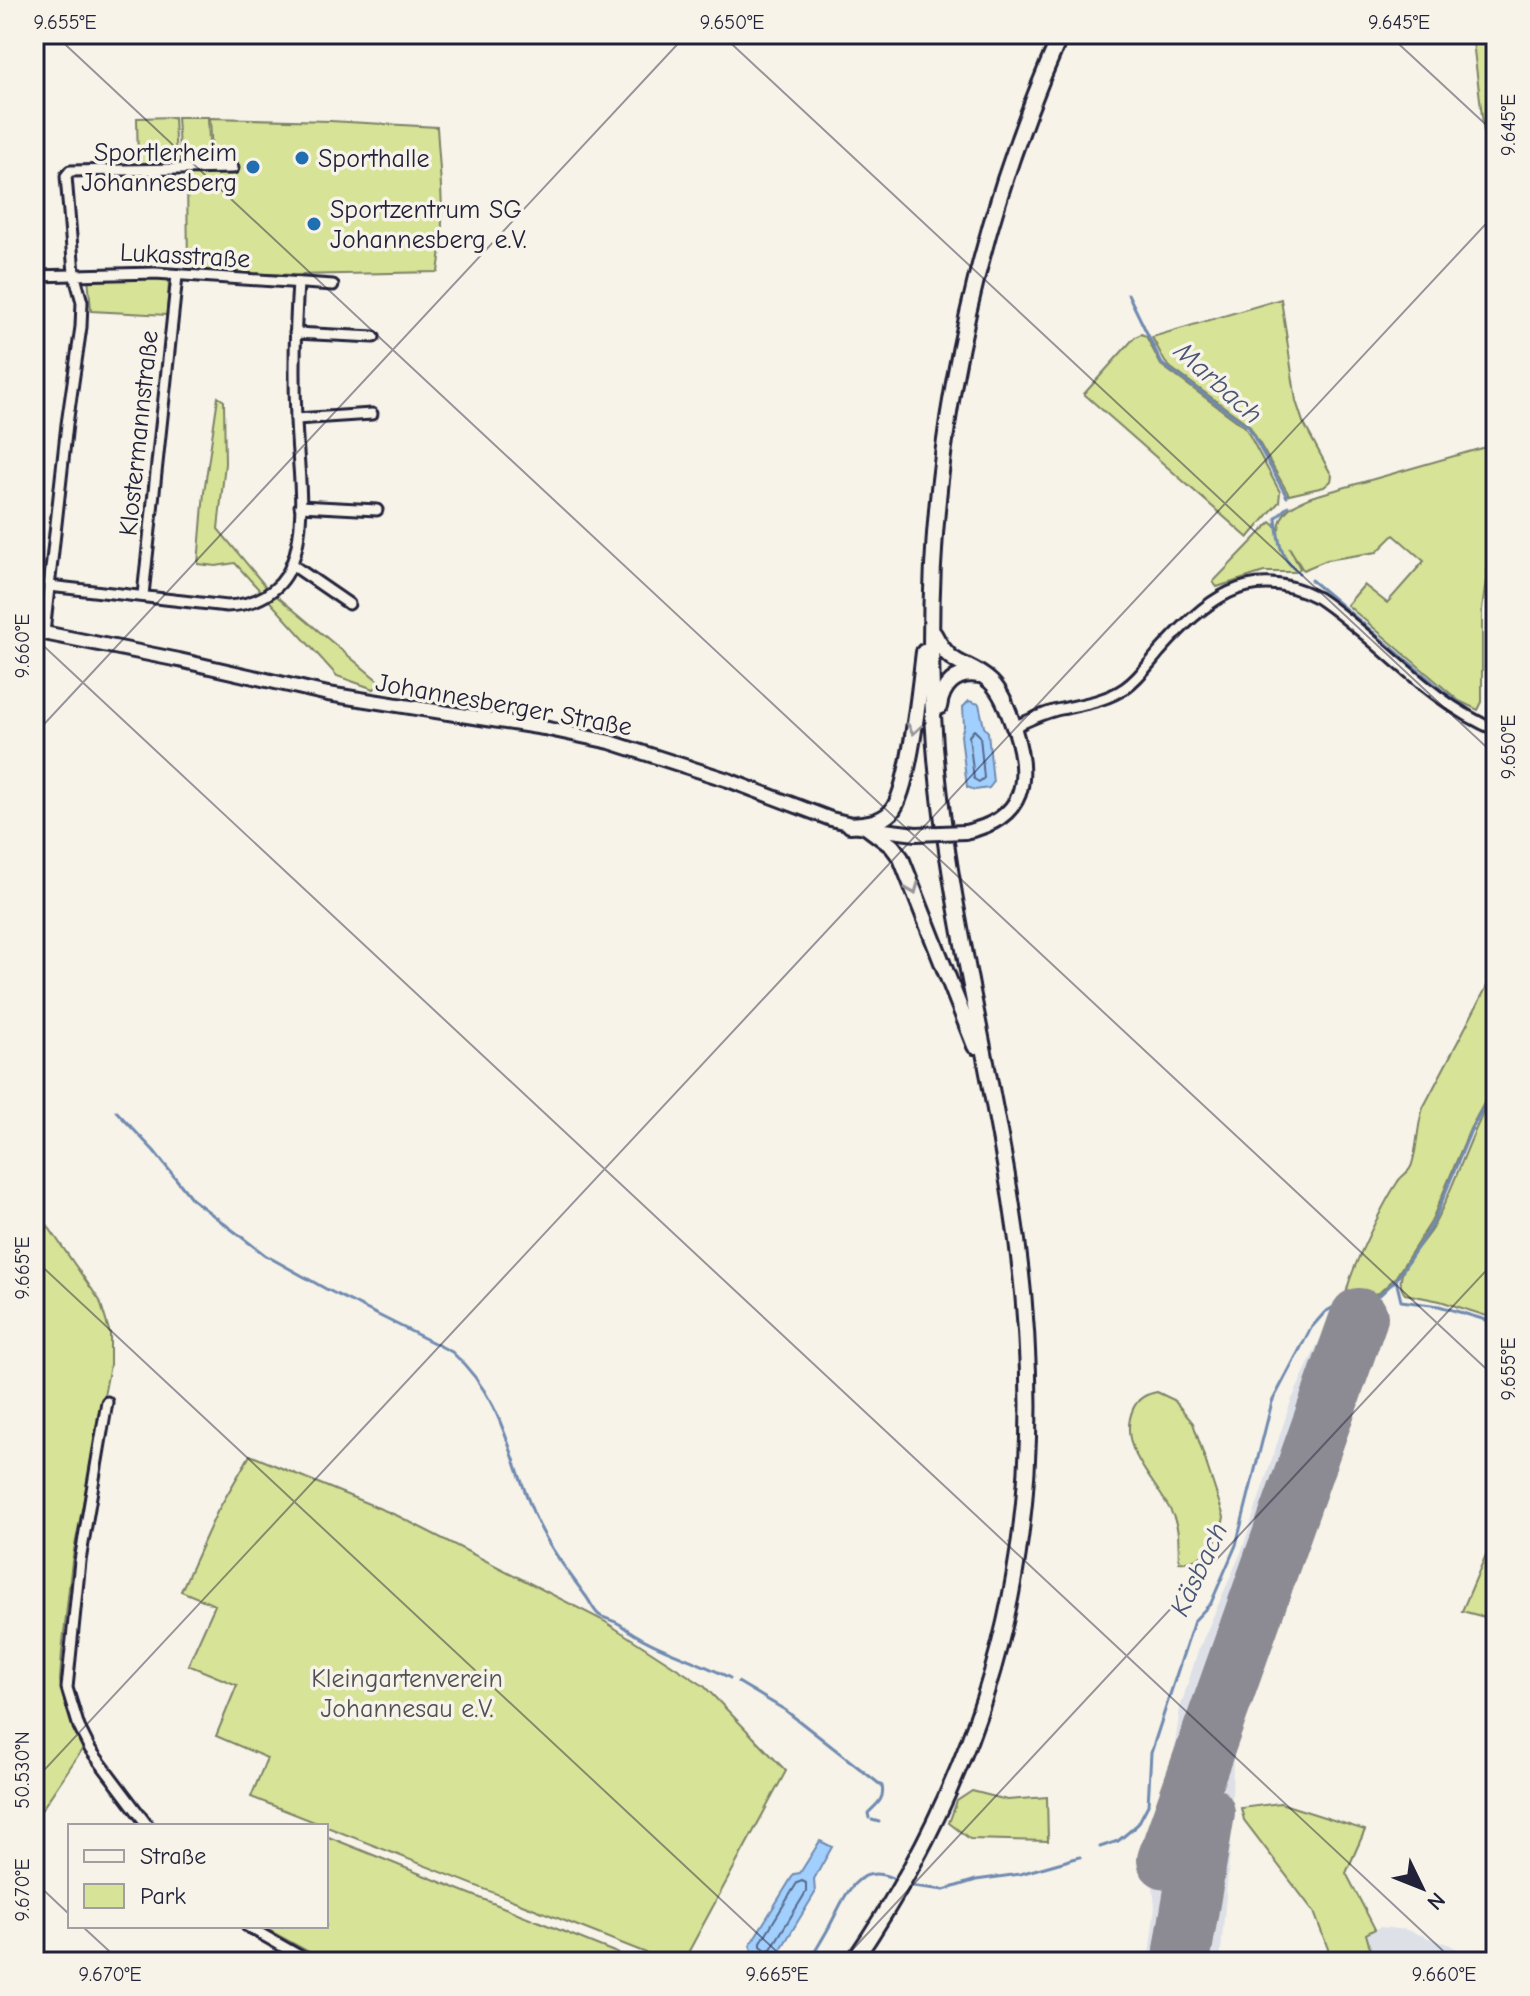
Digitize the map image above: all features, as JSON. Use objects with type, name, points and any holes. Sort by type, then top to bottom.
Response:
[{"type":"main road","points":[[850,825],[883,818],[898,800],[912,739],[932,596],[943,453],[968,312],[1011,163],[1061,34]]},
{"type":"main road","points":[[853,1962],[923,1848],[976,1724],[1004,1628],[1019,1551],[1028,1477],[1030,1397],[1027,1319],[1013,1208],[947,856],[934,732],[932,596]]},
{"type":"main road","points":[[932,628],[949,658],[983,676],[1002,696],[1014,727]]},
{"type":"main road","points":[[934,732],[940,698],[947,685],[965,674],[983,676]]},
{"type":"main road","points":[[868,828],[892,846],[901,858],[980,1057],[991,1096]]},
{"type":"street","points":[[39,632],[49,586],[81,327],[82,302],[74,273],[66,176],[70,171],[99,169],[233,168]]},
{"type":"street","name":"Lukasstraße","points":[[34,276],[155,273],[333,285]]},
{"type":"street","name":"Klostermannstraße","points":[[143,595],[177,276]]},
{"type":"street","points":[[49,586],[227,606],[241,605],[267,595],[286,575],[291,564],[300,506],[295,333],[298,283]]},
{"type":"street","points":[[295,333],[374,337]]},
{"type":"street","points":[[296,419],[372,414]]},
{"type":"street","points":[[300,506],[377,510]]},
{"type":"street","points":[[291,564],[349,604]]},
{"type":"street","points":[[1014,727],[1047,713],[1095,702],[1118,693],[1135,680],[1191,618],[1214,599],[1237,588],[1271,584],[1297,588],[1318,598],[1439,696],[1496,730]]},
{"type":"street","name":"Johannesberger Straße","points":[[39,632],[205,665],[328,694],[544,728],[610,742],[728,780],[850,825],[916,834],[965,832],[997,821],[1017,801],[1023,764],[1014,727]]},
{"type":"street","points":[[107,1402],[80,1561],[67,1688],[79,1727],[90,1749],[146,1824]]},
{"type":"street","points":[[250,1928],[310,1962]]},
{"type":"shaded area","points":[[1348,1305],[1375,1314],[1378,1324],[1339,1423],[1319,1489],[1234,1721],[1231,1841],[1220,1962],[1148,1962],[1155,1907],[1152,1878],[1144,1858],[1168,1794],[1180,1708],[1198,1651],[1242,1550],[1291,1401],[1320,1339],[1338,1313]]},
{"type":"shaded area","points":[[1380,1927],[1407,1930],[1450,1945],[1480,1962],[1374,1962],[1366,1934]]},
{"type":"green space","points":[[1472,34],[1496,34],[1496,230]]},
{"type":"green space","points":[[174,117],[176,164],[138,164],[137,118]]},
{"type":"green space","points":[[177,117],[208,117],[210,165],[180,165]]},
{"type":"green space","name":"Sportzentrum SG Johannesberg e.V.","points":[[210,118],[437,127],[442,218],[438,272],[295,275],[188,271],[187,172],[213,174]]},
{"type":"green space","points":[[88,276],[164,277],[169,282],[167,315],[91,311]]},
{"type":"green space","points":[[1281,299],[1296,401],[1303,422],[1332,476],[1324,487],[1289,495],[1249,425],[1171,368],[1152,337]]},
{"type":"green space","points":[[1141,334],[1146,336],[1161,365],[1245,427],[1280,492],[1279,502],[1248,538],[1084,394]]},
{"type":"green space","points":[[218,397],[224,401],[225,463],[218,529],[266,587],[381,683],[374,689],[337,676],[235,563],[216,566],[198,564],[204,492]]},
{"type":"green space","points":[[1496,444],[1496,505],[1482,610],[1482,702],[1478,710],[1459,701],[1347,605],[1364,585],[1387,603],[1424,561],[1394,535],[1377,552],[1327,560],[1303,570],[1289,547],[1300,568],[1297,572],[1264,572],[1217,587],[1213,582],[1271,522],[1279,529],[1282,517],[1299,502]]},
{"type":"green space","points":[[1496,969],[1496,1081],[1470,1129],[1431,1222],[1395,1278],[1379,1293],[1346,1298],[1347,1288],[1375,1222],[1399,1180],[1411,1167],[1423,1108]]},
{"type":"green space","points":[[1496,1089],[1496,1319],[1440,1301],[1405,1294],[1401,1277],[1434,1225]]},
{"type":"green space","points":[[34,1206],[100,1301],[110,1334],[110,1365],[72,1561],[62,1652],[60,1681],[63,1698],[83,1748],[34,1821]]},
{"type":"green space","points":[[1157,1392],[1174,1400],[1193,1423],[1224,1517],[1210,1548],[1188,1562],[1179,1562],[1176,1523],[1142,1466],[1130,1439],[1129,1424],[1135,1405],[1143,1397]]},
{"type":"green space","name":"Kleingartenverein Johannesau e.V.","points":[[250,1455],[398,1516],[604,1621],[704,1686],[786,1771],[683,1962],[669,1962],[328,1827],[328,1824],[319,1824],[251,1797],[267,1758],[216,1736],[237,1685],[188,1665],[215,1605],[181,1591],[217,1512]]},
{"type":"green space","points":[[1491,1543],[1496,1544],[1496,1620],[1462,1611]]},
{"type":"green space","points":[[972,1791],[1007,1800],[1047,1797],[1048,1841],[970,1839],[949,1823],[957,1801]]},
{"type":"green space","points":[[1280,1803],[1365,1830],[1346,1873],[1375,1929],[1366,1934],[1374,1962],[1333,1962],[1314,1912],[1244,1820],[1241,1808]]},
{"type":"green space","points":[[328,1837],[639,1962],[327,1962],[265,1928],[328,1928]]},
{"type":"water","points":[[969,701],[979,704],[988,732],[993,783],[989,788],[975,790],[967,787],[961,735],[963,707]]},
{"type":"water","points":[[820,1841],[832,1847],[814,1879],[815,1893],[775,1959],[769,1961],[752,1951],[750,1945],[794,1874],[800,1873]]},
{"type":"waterway","name":"Marbach","points":[[1128,294],[1162,364],[1248,426],[1287,497]]},
{"type":"waterway","name":"Marbach","points":[[1288,506],[1276,518],[1278,534],[1284,555],[1299,573]]},
{"type":"waterway","points":[[1496,566],[1491,602],[1488,715],[1496,724]]},
{"type":"waterway","name":"Marbach","points":[[1311,580],[1443,691],[1478,716]]},
{"type":"waterway","name":"Käsbach","points":[[1346,1300],[1380,1295],[1396,1280],[1433,1223],[1471,1130],[1496,1085]]},
{"type":"waterway","points":[[116,1111],[154,1151],[192,1199],[265,1255],[452,1352],[469,1369],[493,1405],[542,1530],[597,1613],[646,1641],[730,1678]]},
{"type":"waterway","points":[[1396,1280],[1401,1301],[1439,1306],[1496,1323]]},
{"type":"waterway","name":"Käsbach","points":[[1100,1847],[1118,1841],[1130,1831],[1138,1824],[1148,1805],[1151,1753],[1194,1621],[1211,1603],[1236,1545],[1272,1402],[1311,1328],[1325,1312],[1339,1304]]},
{"type":"waterway","points":[[738,1682],[785,1710],[882,1786],[881,1798],[868,1813],[869,1818]]},
{"type":"waterway","points":[[872,1820],[879,1822]]},
{"type":"waterway","name":"Käsbach","points":[[905,1885],[944,1890],[1080,1857]]},
{"type":"waterway","name":"Käsbach","points":[[809,1962],[853,1885],[872,1874],[898,1881]]},
{"type":"waterway","points":[[645,1962],[650,1962]]},
{"type":"runway","points":[[1166,1860],[1359,1317]]},
{"type":"runway","points":[[1181,1962],[1206,1813]]},
{"type":"place","name":"Sporthalle","points":[[302,158]]},
{"type":"place","name":"Sportlerheim Johannesberg","points":[[253,167]]},
{"type":"place","name":"Sportzentrum SG Johannesberg e.V.","points":[[314,224]]}]
